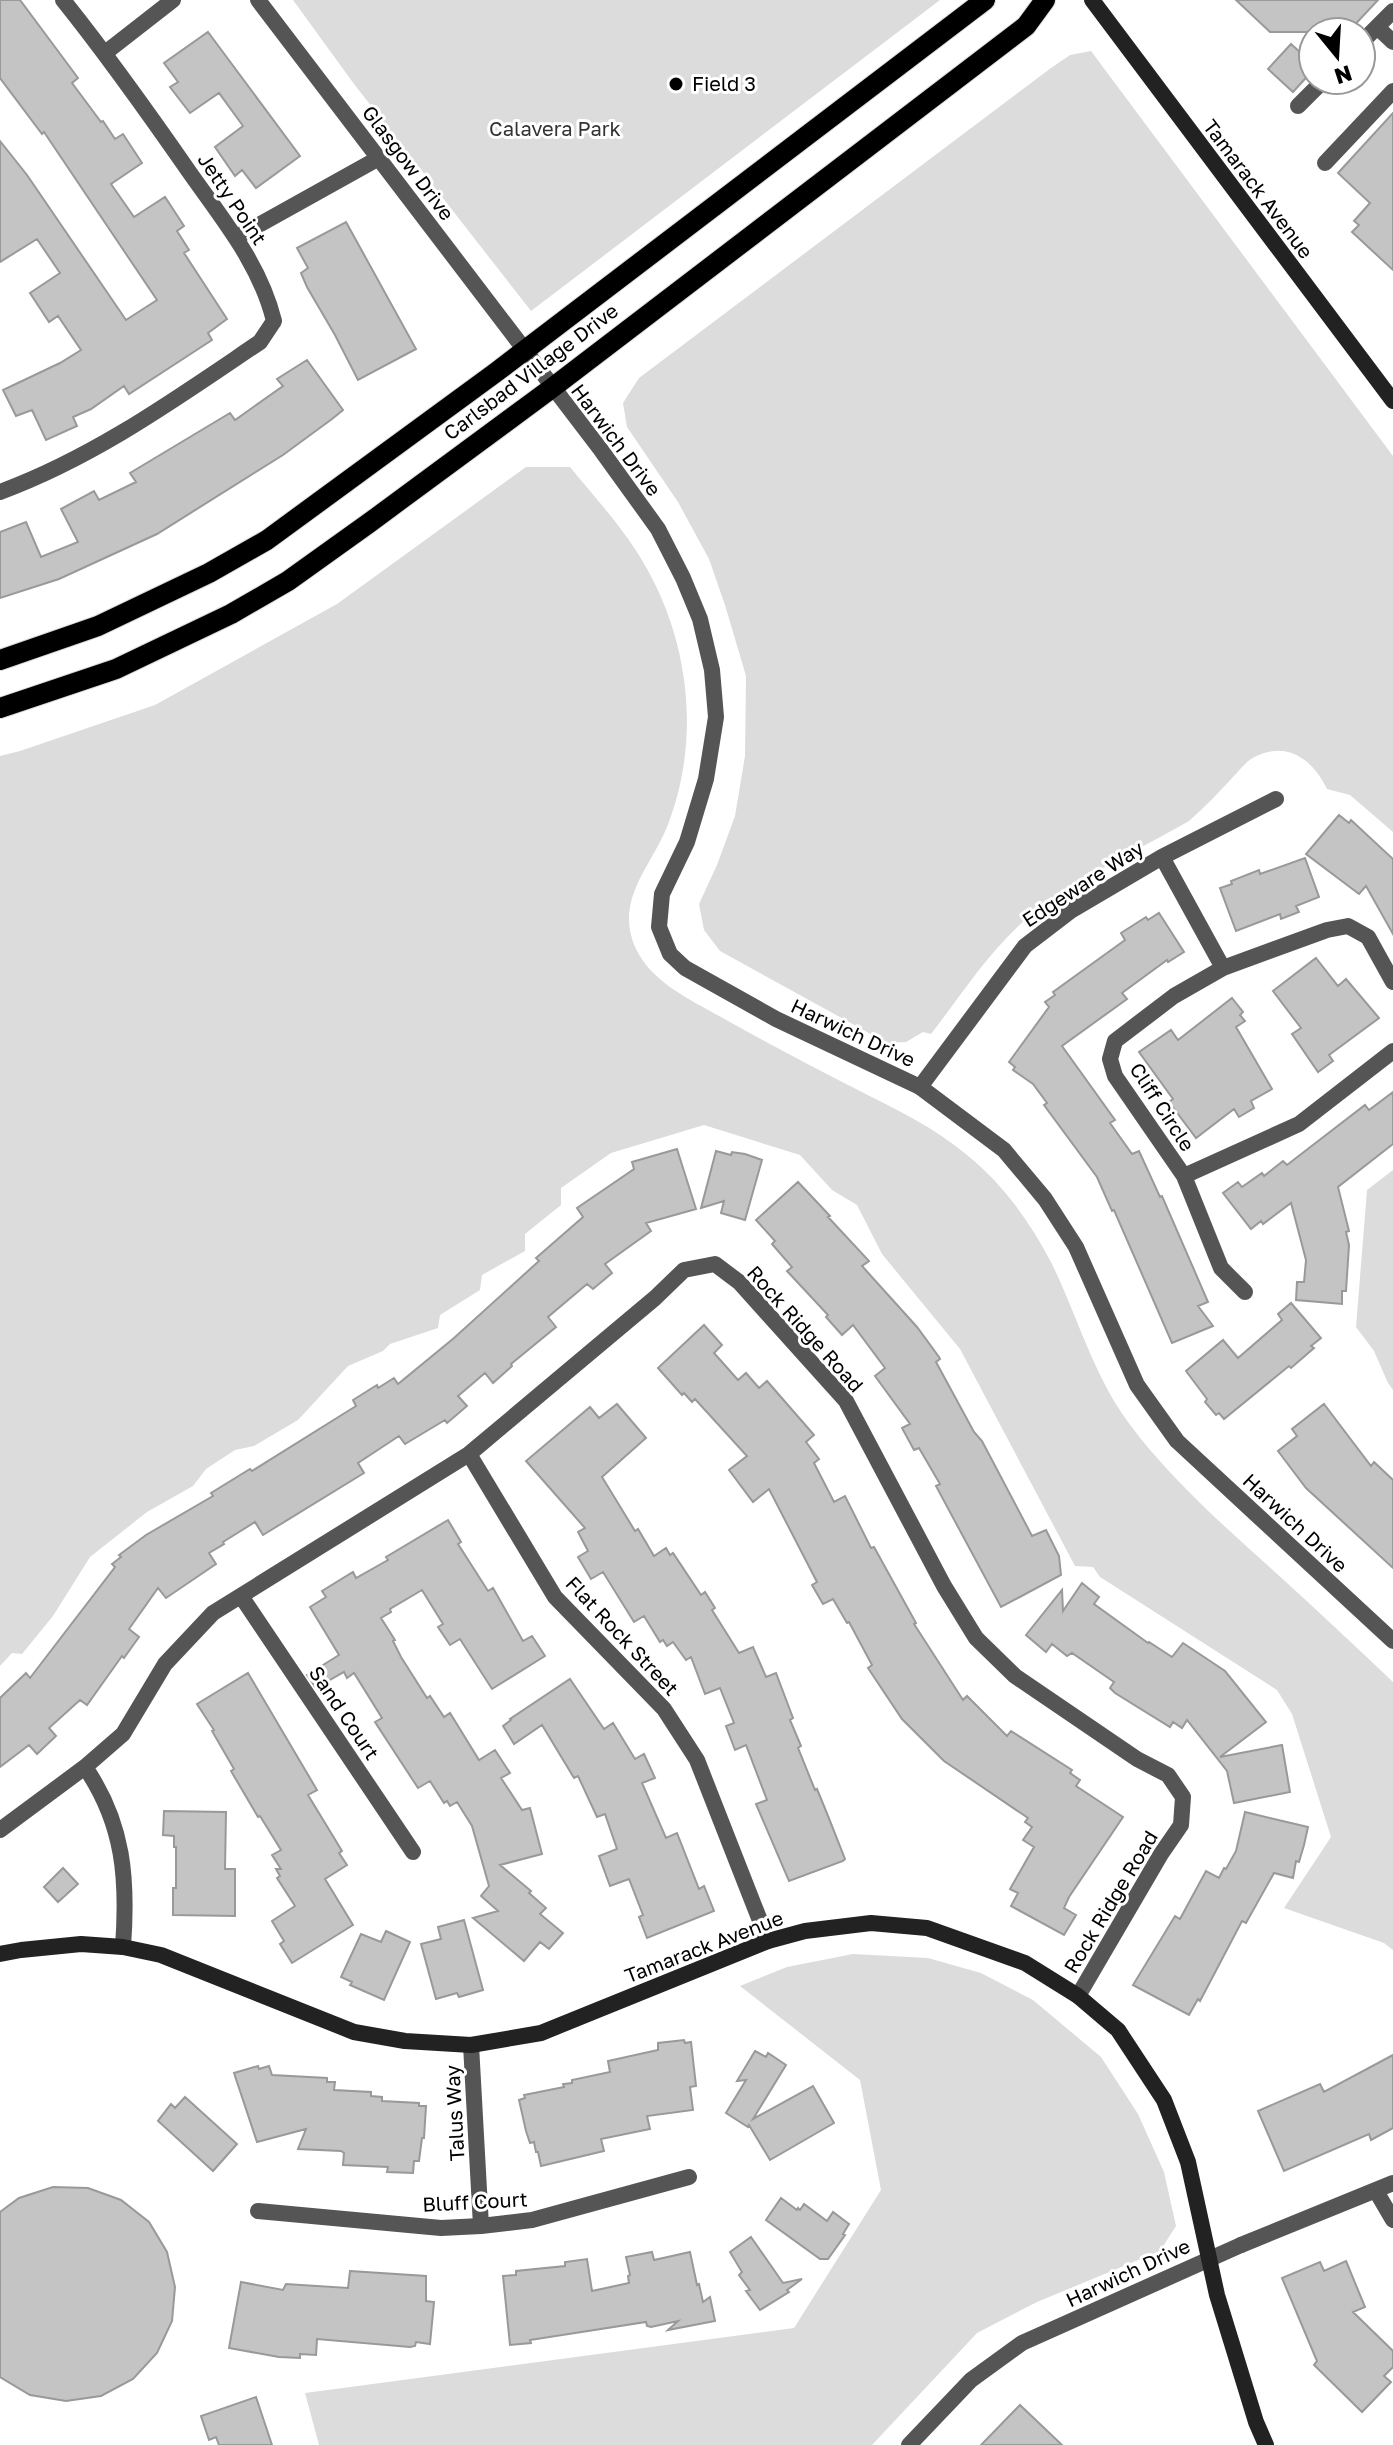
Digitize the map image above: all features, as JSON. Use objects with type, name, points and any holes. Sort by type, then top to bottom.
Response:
[{"type":"main road","name":"Carlsbad Village Drive","points":[[0,660],[98,626],[209,573],[267,540],[525,350],[985,0]]},
{"type":"main road","name":"Carlsbad Village Drive","points":[[0,708],[116,669],[288,581],[552,388],[1026,26],[1045,0]]},
{"type":"main road","name":"Tamarack Avenue","points":[[1092,0],[1393,401]]},
{"type":"main road","name":"Tamarack Avenue","points":[[0,1954],[81,1944],[123,1947],[161,1955],[354,2032],[405,2041],[471,2045],[541,2033],[768,1941],[805,1931],[871,1923],[927,1928],[1025,1963],[1078,1996],[1118,2030],[1164,2100],[1188,2162],[1231,2346],[1266,2445]]},
{"type":"street","name":"Jetty Point","points":[[0,492],[42,477],[131,429],[260,342],[274,321],[268,295],[237,237],[105,53],[63,0]]},
{"type":"street","points":[[105,53],[173,0]]},
{"type":"street","name":"Glasgow Drive","points":[[258,0],[552,388]]},
{"type":"street","points":[[1393,11],[1377,27],[1393,42]]},
{"type":"street","points":[[1325,163],[1393,91]]},
{"type":"street","points":[[1298,106],[1308,96]]},
{"type":"street","points":[[237,237],[379,158]]},
{"type":"street","name":"Harwich Drive","points":[[552,388],[658,529],[700,619],[712,670],[716,717],[706,779],[687,842],[662,894],[659,927],[670,954],[685,968],[776,1019],[920,1087],[1004,1150],[1045,1199],[1076,1247],[1137,1385],[1177,1441],[1393,1641]]},
{"type":"street","name":"Edgeware Way","points":[[920,1087],[1025,946],[1072,910],[1162,857],[1276,799]]},
{"type":"street","points":[[1162,857],[1223,968]]},
{"type":"street","name":"Cliff Circle","points":[[1393,982],[1368,937],[1348,926],[1327,930],[1223,968],[1174,996],[1115,1041],[1110,1059],[1115,1076],[1184,1176],[1299,1124],[1393,1051]]},
{"type":"street","points":[[1184,1176],[1221,1268],[1245,1292]]},
{"type":"street","name":"Rock Ridge Road","points":[[0,1830],[85,1767],[123,1734],[165,1664],[213,1613],[469,1454],[644,1308],[684,1270],[715,1264],[739,1282],[846,1401],[944,1586],[976,1638],[1015,1676],[1137,1759],[1168,1775],[1183,1797],[1181,1825],[1078,1996]]},
{"type":"street","name":"Flat Rock Street","points":[[469,1454],[555,1597],[664,1709],[697,1760],[768,1941]]},
{"type":"street","name":"Sand Court","points":[[241,1596],[413,1852]]},
{"type":"street","points":[[85,1767],[101,1790],[122,1854],[126,1906],[123,1947]]},
{"type":"street","name":"Talus Way","points":[[471,2045],[481,2226]]},
{"type":"street","name":"Bluff Court","points":[[258,2211],[441,2228],[481,2226],[532,2220],[689,2177]]},
{"type":"street","name":"Harwich Drive","points":[[909,2445],[971,2380],[1022,2343],[1169,2279],[1209,2258],[1393,2183]]},
{"type":"street","points":[[1376,2191],[1393,2220]]},
{"type":"green space","name":"Calavera Park","points":[[293,0],[940,0],[531,311],[354,84]]},
{"type":"green space","points":[[1091,51],[1393,456],[1393,832],[1350,795],[1327,789],[1314,768],[1296,755],[1275,751],[1263,753],[1246,763],[1189,821],[1071,887],[1035,912],[979,970],[931,1034],[923,1032],[906,1042],[887,1043],[720,951],[704,930],[699,904],[735,816],[745,756],[746,676],[709,559],[678,502],[627,427],[623,403],[639,378],[1051,68],[1070,55]]},
{"type":"green space","points":[[526,467],[570,467],[612,517],[653,581],[668,614],[678,649],[685,685],[685,757],[667,827],[632,899],[630,930],[642,959],[661,980],[684,996],[914,1119],[980,1166],[1015,1204],[1043,1247],[1105,1384],[1144,1443],[1198,1501],[1393,1682],[1393,1950],[1384,1943],[1284,1908],[1331,1837],[1292,1714],[1277,1690],[1100,1577],[1093,1567],[1075,1566],[960,1349],[882,1254],[857,1205],[832,1190],[800,1155],[704,1125],[611,1153],[561,1188],[561,1205],[525,1234],[525,1251],[482,1275],[480,1290],[440,1315],[438,1328],[390,1344],[383,1351],[348,1366],[298,1420],[254,1446],[235,1450],[206,1469],[193,1486],[147,1512],[90,1557],[53,1616],[22,1654],[12,1653],[0,1666],[0,756],[155,705],[337,604]]},
{"type":"green space","points":[[1393,1170],[1393,1390],[1374,1351],[1356,1327],[1367,1190]]},
{"type":"green space","points":[[853,1954],[928,1958],[981,1973],[1033,2000],[1101,2057],[1138,2114],[1164,2172],[1176,2226],[1160,2251],[1037,2302],[977,2333],[872,2445],[319,2445],[305,2393],[794,2328],[881,2190],[860,2080],[740,1986],[787,1967]]},
{"type":"building","points":[[0,0],[20,0],[78,78],[72,83],[101,122],[115,139],[123,134],[142,163],[111,184],[134,217],[165,197],[184,226],[177,231],[189,250],[184,253],[227,319],[208,333],[212,340],[129,394],[124,386],[91,409],[73,417],[77,426],[46,440],[32,410],[16,416],[3,390],[81,350],[58,316],[49,322],[30,293],[60,273],[37,239],[0,262],[0,141],[27,175],[126,320],[157,300],[44,132],[42,134],[0,78]]},
{"type":"building","points":[[1236,0],[1378,0],[1363,16],[1297,16],[1297,32],[1270,32]]},
{"type":"building","points":[[208,32],[300,156],[256,188],[242,170],[235,176],[215,147],[243,126],[219,93],[190,113],[170,87],[178,82],[164,63]]},
{"type":"building","points":[[1291,44],[1297,49],[1297,88],[1293,92],[1268,69]]},
{"type":"building","points":[[1393,113],[1393,270],[1352,232],[1359,225],[1354,221],[1370,203],[1338,173]]},
{"type":"building","points":[[346,222],[416,349],[358,380],[307,287],[301,273],[308,268],[297,248]]},
{"type":"building","points":[[307,360],[343,410],[332,419],[283,455],[157,534],[59,579],[0,598],[0,532],[26,522],[41,557],[78,542],[61,509],[94,491],[99,500],[136,482],[130,473],[230,413],[235,420],[283,386],[277,379]]},
{"type":"building","points":[[1339,815],[1349,823],[1351,820],[1393,859],[1393,934],[1366,886],[1359,894],[1306,854]]},
{"type":"building","points":[[1305,858],[1319,897],[1296,906],[1299,912],[1281,919],[1280,914],[1236,931],[1220,888],[1259,870],[1260,874]]},
{"type":"building","points":[[1159,913],[1184,952],[1167,960],[1122,993],[1127,999],[1062,1046],[1115,1120],[1110,1123],[1132,1154],[1139,1151],[1208,1302],[1198,1306],[1213,1326],[1172,1343],[1097,1177],[1044,1105],[1047,1103],[1033,1084],[1013,1070],[1015,1067],[1009,1062],[1049,1007],[1045,1002],[1055,995],[1053,992],[1125,940],[1121,933],[1146,917],[1148,920]]},
{"type":"building","points":[[1316,958],[1338,986],[1346,979],[1379,1018],[1329,1055],[1333,1061],[1318,1072],[1292,1034],[1301,1028],[1273,991]]},
{"type":"building","points":[[1232,998],[1243,1012],[1240,1015],[1245,1021],[1236,1027],[1272,1089],[1251,1101],[1254,1108],[1239,1117],[1234,1109],[1196,1138],[1169,1102],[1173,1099],[1139,1052],[1171,1030],[1178,1040]]},
{"type":"building","points":[[1393,1092],[1393,1144],[1338,1187],[1349,1231],[1346,1232],[1349,1245],[1346,1291],[1342,1291],[1342,1304],[1296,1300],[1297,1282],[1304,1282],[1306,1260],[1291,1203],[1251,1229],[1223,1193],[1238,1182],[1242,1187],[1262,1173],[1264,1176],[1283,1161],[1287,1165],[1365,1105],[1369,1110]]},
{"type":"building","points":[[677,1149],[696,1209],[646,1223],[651,1231],[605,1264],[612,1273],[593,1289],[587,1284],[548,1317],[556,1327],[493,1383],[485,1373],[458,1396],[467,1406],[447,1423],[445,1420],[405,1444],[399,1436],[358,1463],[364,1473],[263,1535],[255,1522],[209,1553],[216,1564],[166,1598],[158,1588],[129,1629],[139,1637],[87,1705],[80,1700],[49,1728],[56,1736],[37,1754],[29,1745],[0,1767],[0,1698],[26,1673],[30,1678],[115,1567],[112,1564],[121,1557],[119,1555],[146,1535],[213,1496],[211,1493],[356,1406],[353,1400],[377,1385],[378,1388],[394,1378],[398,1384],[539,1261],[536,1258],[583,1217],[577,1208],[634,1169],[632,1162]]},
{"type":"building","points":[[716,1151],[731,1155],[732,1152],[745,1154],[762,1160],[745,1220],[721,1213],[724,1201],[701,1208]]},
{"type":"building","points":[[798,1182],[869,1261],[862,1266],[917,1327],[939,1357],[936,1362],[1032,1536],[1046,1530],[1059,1556],[1061,1575],[1001,1607],[936,1486],[940,1484],[919,1448],[914,1450],[902,1428],[910,1424],[875,1376],[885,1368],[853,1325],[842,1335],[826,1317],[828,1315],[787,1271],[792,1267],[756,1220]]},
{"type":"building","points":[[1291,1303],[1321,1338],[1291,1368],[1289,1366],[1224,1419],[1219,1413],[1216,1415],[1186,1371],[1223,1340],[1238,1358],[1282,1320],[1278,1314]]},
{"type":"building","points":[[704,1325],[722,1345],[714,1353],[738,1380],[746,1373],[759,1388],[767,1381],[814,1435],[806,1442],[819,1459],[814,1463],[834,1502],[845,1496],[914,1624],[963,1700],[967,1696],[1007,1736],[1011,1731],[1072,1770],[1070,1773],[1080,1780],[1076,1786],[1123,1817],[1069,1897],[1064,1908],[1076,1915],[1064,1935],[1011,1906],[1018,1893],[1010,1889],[1034,1847],[1023,1840],[1032,1827],[1025,1822],[1028,1818],[944,1761],[902,1719],[868,1668],[872,1665],[849,1622],[833,1599],[823,1604],[812,1585],[817,1582],[769,1489],[753,1502],[729,1470],[747,1456],[695,1399],[692,1402],[684,1393],[682,1395],[658,1368]]},
{"type":"building","points":[[617,1404],[646,1438],[602,1477],[654,1556],[666,1548],[670,1555],[673,1553],[701,1595],[705,1592],[715,1608],[712,1610],[739,1653],[753,1647],[766,1677],[776,1673],[793,1718],[790,1720],[801,1746],[798,1748],[828,1816],[845,1859],[843,1861],[789,1881],[756,1804],[767,1800],[746,1745],[735,1750],[726,1726],[734,1723],[720,1688],[705,1694],[691,1657],[686,1660],[673,1642],[667,1646],[663,1640],[660,1642],[644,1616],[634,1622],[603,1572],[591,1579],[578,1557],[588,1551],[578,1532],[585,1528],[526,1461],[590,1407],[599,1418]]},
{"type":"building","points":[[1324,1404],[1371,1466],[1374,1462],[1393,1480],[1393,1568],[1306,1488],[1278,1451],[1297,1436],[1292,1429]]},
{"type":"building","points":[[448,1520],[461,1542],[458,1544],[488,1591],[493,1588],[523,1641],[532,1636],[545,1656],[492,1689],[460,1639],[450,1645],[438,1627],[443,1624],[422,1590],[381,1618],[427,1698],[430,1696],[444,1717],[450,1713],[479,1760],[495,1750],[510,1773],[501,1778],[522,1810],[530,1808],[542,1854],[500,1865],[531,1891],[529,1893],[546,1908],[540,1914],[563,1933],[549,1949],[540,1942],[524,1961],[473,1918],[498,1911],[481,1896],[489,1886],[472,1826],[457,1802],[450,1806],[447,1801],[444,1803],[430,1781],[418,1788],[375,1722],[382,1718],[354,1673],[347,1678],[344,1672],[316,1688],[307,1675],[339,1655],[310,1607],[326,1597],[322,1591],[353,1572],[356,1578],[388,1560],[386,1557]]},
{"type":"building","points":[[1082,1583],[1099,1597],[1094,1604],[1148,1643],[1172,1657],[1183,1643],[1225,1671],[1266,1722],[1220,1757],[1282,1745],[1290,1792],[1234,1803],[1227,1771],[1187,1720],[1182,1728],[1173,1722],[1170,1727],[1115,1693],[1110,1688],[1114,1682],[1072,1653],[1067,1656],[1052,1644],[1046,1652],[1026,1635],[1062,1590],[1063,1611]]},
{"type":"building","points":[[248,1673],[317,1790],[308,1795],[342,1851],[339,1853],[347,1865],[325,1879],[353,1925],[292,1963],[280,1944],[284,1941],[272,1921],[295,1906],[277,1878],[280,1876],[276,1869],[281,1869],[272,1855],[281,1850],[231,1771],[234,1769],[197,1704]]},
{"type":"building","points":[[570,1679],[604,1729],[613,1723],[635,1759],[644,1754],[655,1778],[642,1783],[666,1838],[677,1833],[699,1889],[704,1886],[714,1911],[647,1938],[639,1917],[643,1915],[629,1879],[610,1886],[599,1856],[617,1849],[605,1814],[597,1817],[578,1776],[574,1778],[542,1725],[514,1744],[503,1726]]},
{"type":"building","points":[[164,1811],[226,1812],[225,1869],[235,1869],[235,1916],[173,1915],[176,1847],[174,1836],[163,1835]]},
{"type":"building","points":[[1245,1812],[1308,1827],[1304,1845],[1299,1862],[1296,1861],[1293,1878],[1274,1873],[1246,1923],[1242,1921],[1200,2001],[1198,1999],[1189,2015],[1133,1985],[1175,1916],[1180,1919],[1206,1871],[1219,1878],[1226,1869],[1236,1851]]},
{"type":"building","points":[[63,1868],[78,1884],[58,1902],[44,1887]]},
{"type":"building","points":[[464,1920],[483,1990],[436,1999],[421,1944],[441,1939],[438,1927]]},
{"type":"building","points":[[386,1931],[410,1942],[384,2000],[350,1985],[352,1982],[341,1977],[361,1934],[381,1942]]},
{"type":"building","points":[[684,2040],[685,2043],[691,2042],[696,2086],[690,2087],[693,2110],[647,2116],[650,2129],[601,2139],[604,2151],[541,2166],[534,2142],[530,2143],[526,2131],[519,2100],[525,2098],[524,2095],[564,2087],[563,2084],[572,2083],[572,2080],[610,2072],[608,2061],[658,2050],[658,2043]]},
{"type":"building","points":[[755,2051],[766,2057],[768,2053],[786,2065],[753,2119],[813,2086],[834,2123],[770,2160],[749,2125],[726,2113],[746,2080],[737,2081]]},
{"type":"building","points":[[1393,2055],[1393,2128],[1371,2140],[1369,2134],[1284,2171],[1258,2111],[1320,2084],[1324,2092]]},
{"type":"building","points":[[258,2066],[259,2069],[269,2066],[272,2075],[327,2078],[327,2082],[335,2082],[334,2090],[371,2092],[371,2096],[382,2097],[382,2101],[426,2106],[424,2138],[419,2161],[414,2161],[413,2173],[387,2172],[388,2167],[343,2165],[344,2153],[341,2151],[298,2149],[306,2129],[257,2142],[234,2073]]},
{"type":"building","points":[[185,2097],[237,2144],[213,2171],[158,2121],[171,2104],[175,2108]]},
{"type":"building","points":[[53,2187],[88,2188],[121,2200],[149,2222],[167,2252],[175,2287],[172,2321],[157,2353],[133,2379],[101,2396],[66,2401],[30,2395],[0,2377],[0,2212],[19,2198]]},
{"type":"building","points":[[781,2198],[797,2210],[804,2204],[827,2221],[833,2212],[849,2224],[828,2259],[820,2259],[766,2220]]},
{"type":"building","points":[[751,2237],[783,2283],[802,2279],[787,2290],[789,2292],[760,2310],[746,2291],[750,2290],[739,2275],[742,2272],[730,2252]]},
{"type":"building","points":[[652,2252],[654,2260],[690,2252],[703,2302],[710,2297],[715,2321],[668,2330],[678,2321],[651,2327],[646,2322],[510,2345],[503,2276],[516,2275],[516,2271],[565,2266],[565,2262],[587,2259],[592,2291],[629,2283],[626,2257]]},
{"type":"building","points":[[1346,2261],[1365,2307],[1353,2312],[1393,2351],[1393,2367],[1384,2376],[1391,2382],[1362,2412],[1314,2365],[1317,2361],[1282,2278],[1320,2262],[1324,2271]]},
{"type":"building","points":[[350,2271],[426,2276],[426,2301],[434,2302],[430,2344],[416,2342],[415,2346],[410,2347],[317,2339],[316,2355],[300,2354],[300,2358],[229,2348],[241,2282],[283,2290],[286,2284],[348,2288]]},
{"type":"building","points":[[256,2397],[272,2445],[219,2445],[216,2437],[209,2440],[201,2416]]},
{"type":"building","points":[[1020,2405],[1062,2445],[981,2445]]},
{"type":"place","name":"Field 3","points":[[676,84]]}]
